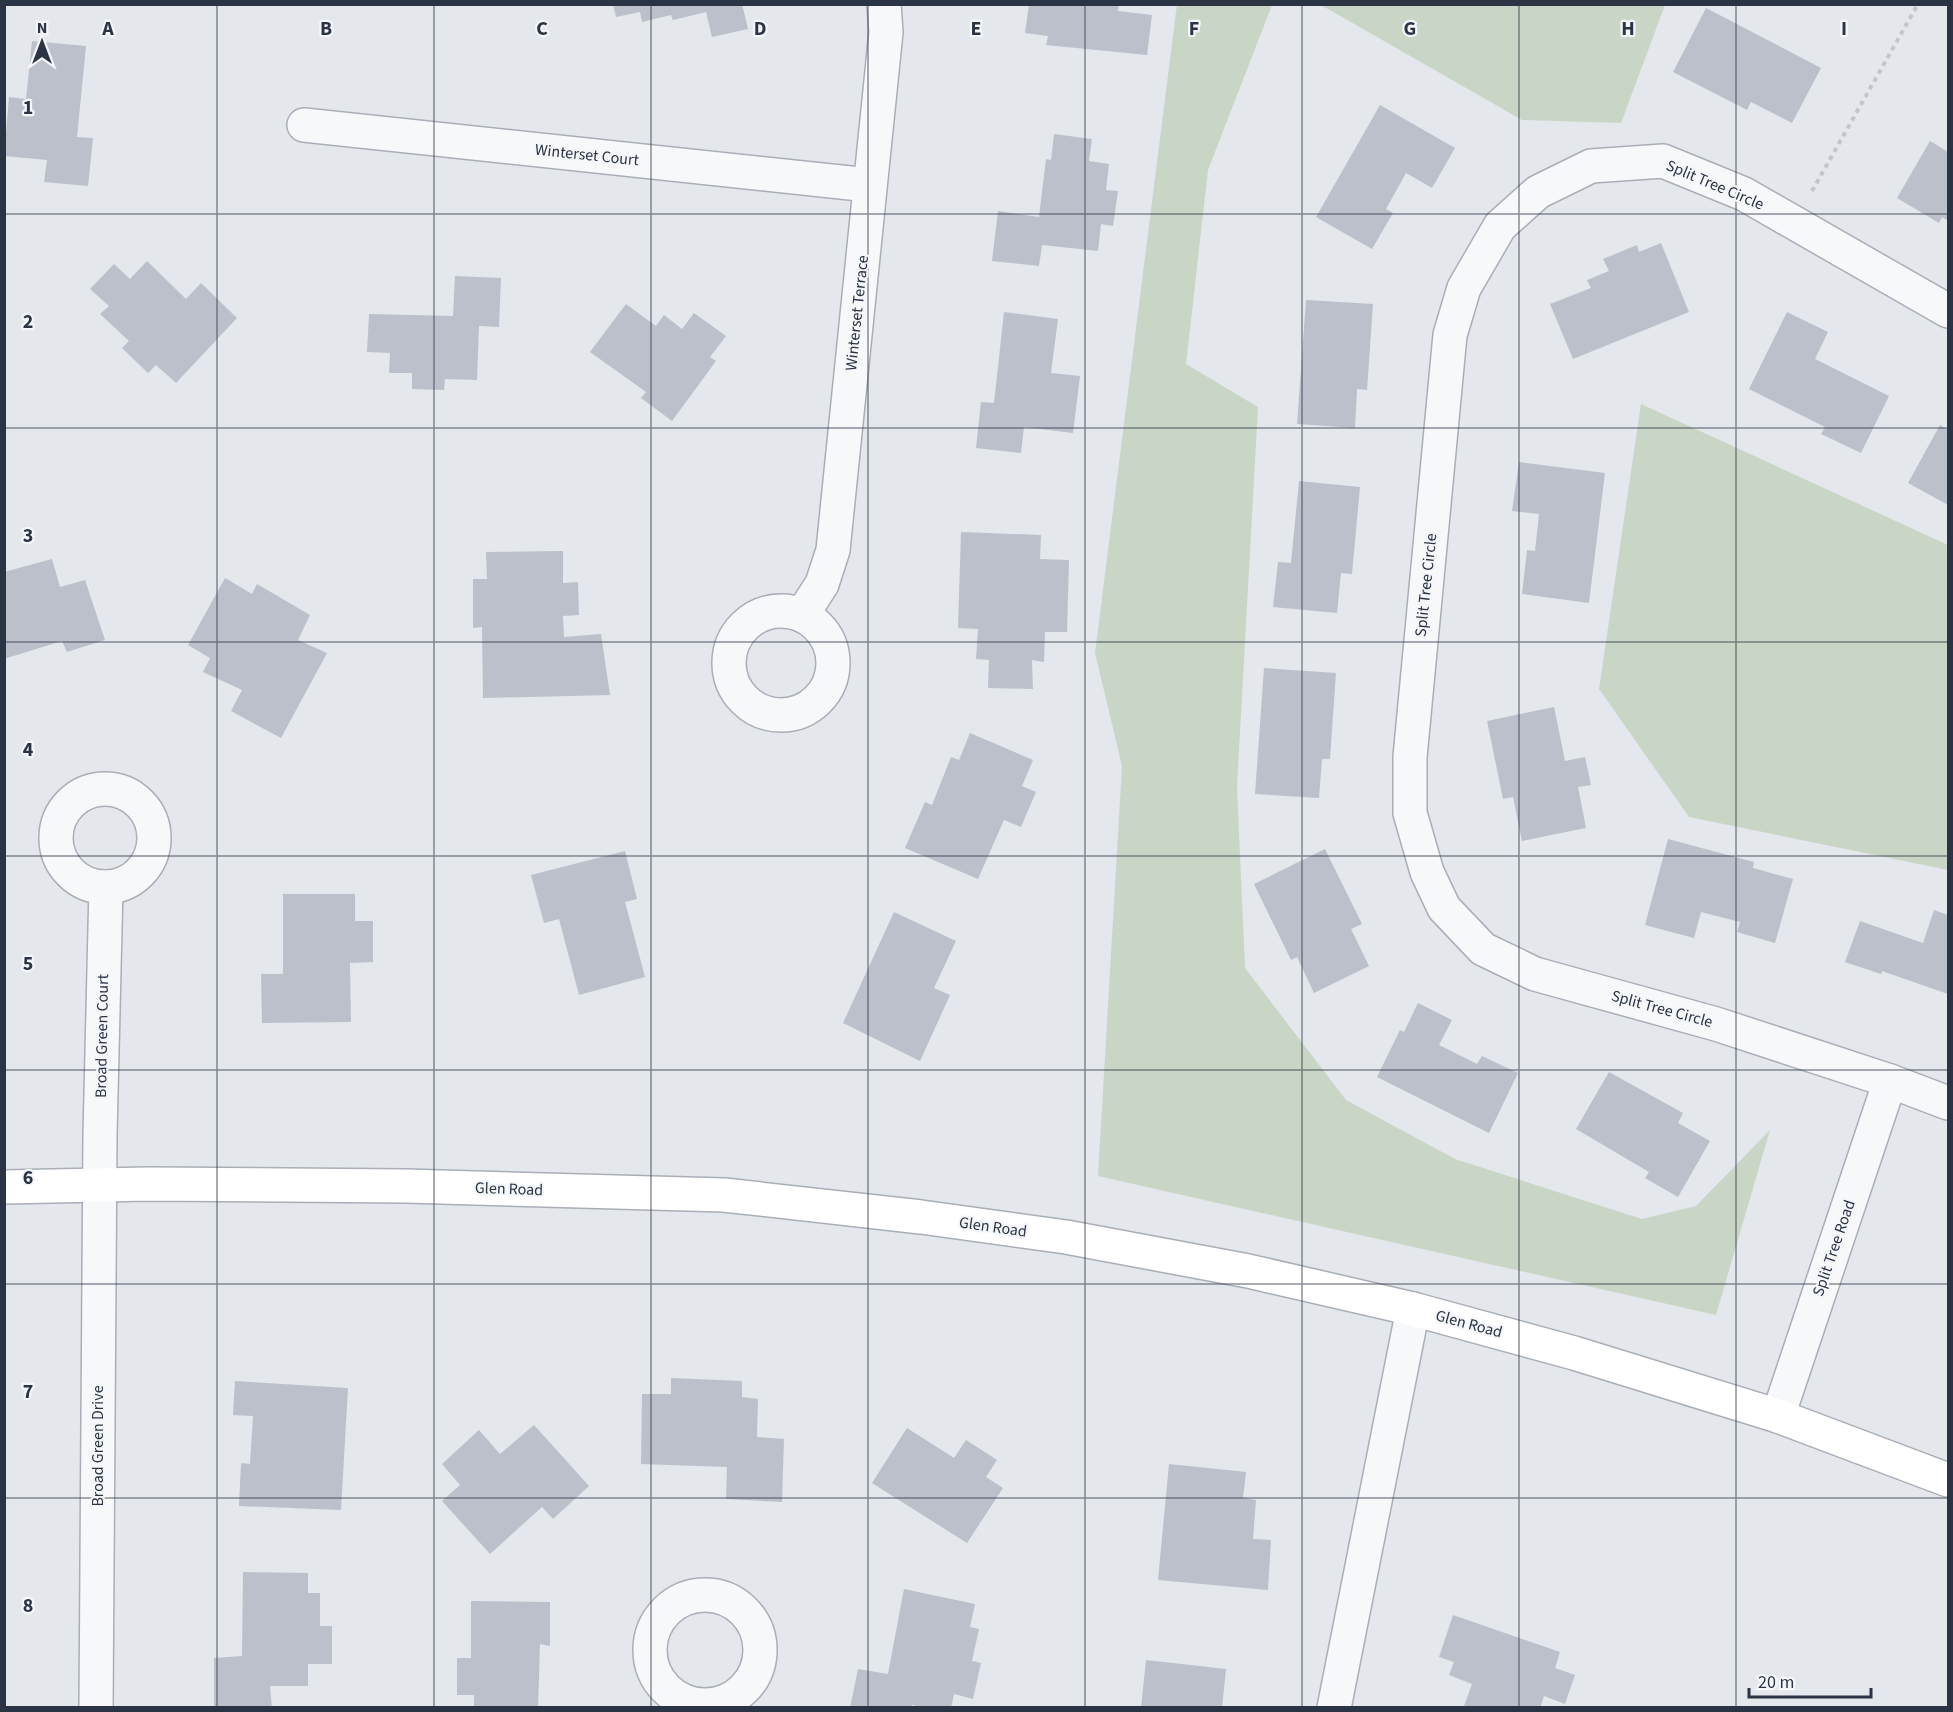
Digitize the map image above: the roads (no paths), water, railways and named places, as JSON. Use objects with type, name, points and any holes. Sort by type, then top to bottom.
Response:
[{"type":"main road","name":"Glen Road","points":[[4,1187],[99,1184],[406,1186],[724,1195],[921,1217],[1066,1237],[1248,1270],[1413,1308],[1574,1353],[1778,1416],[1948,1480]]},
{"type":"street","name":"Winterset Terrace","points":[[802,615],[822,584],[833,550],[886,32],[884,4]]},
{"type":"street","name":"Winterset Court","points":[[304,125],[869,185]]},
{"type":"street","name":"Split Tree Circle","points":[[1948,311],[1744,194],[1663,161],[1591,166],[1538,192],[1500,226],[1464,288],[1450,335],[1410,757],[1410,813],[1427,873],[1444,908],[1483,949],[1534,974],[1716,1024],[1890,1081],[1948,1103]]},
{"type":"street","name":"Broad Green Court","points":[[99,1184],[106,887]]},
{"type":"street","name":"Split Tree Road","points":[[1778,1416],[1890,1081]]},
{"type":"street","name":"Broad Green Drive","points":[[96,1707],[99,1184]]},
{"type":"street","points":[[1334,1707],[1413,1308]]}]
